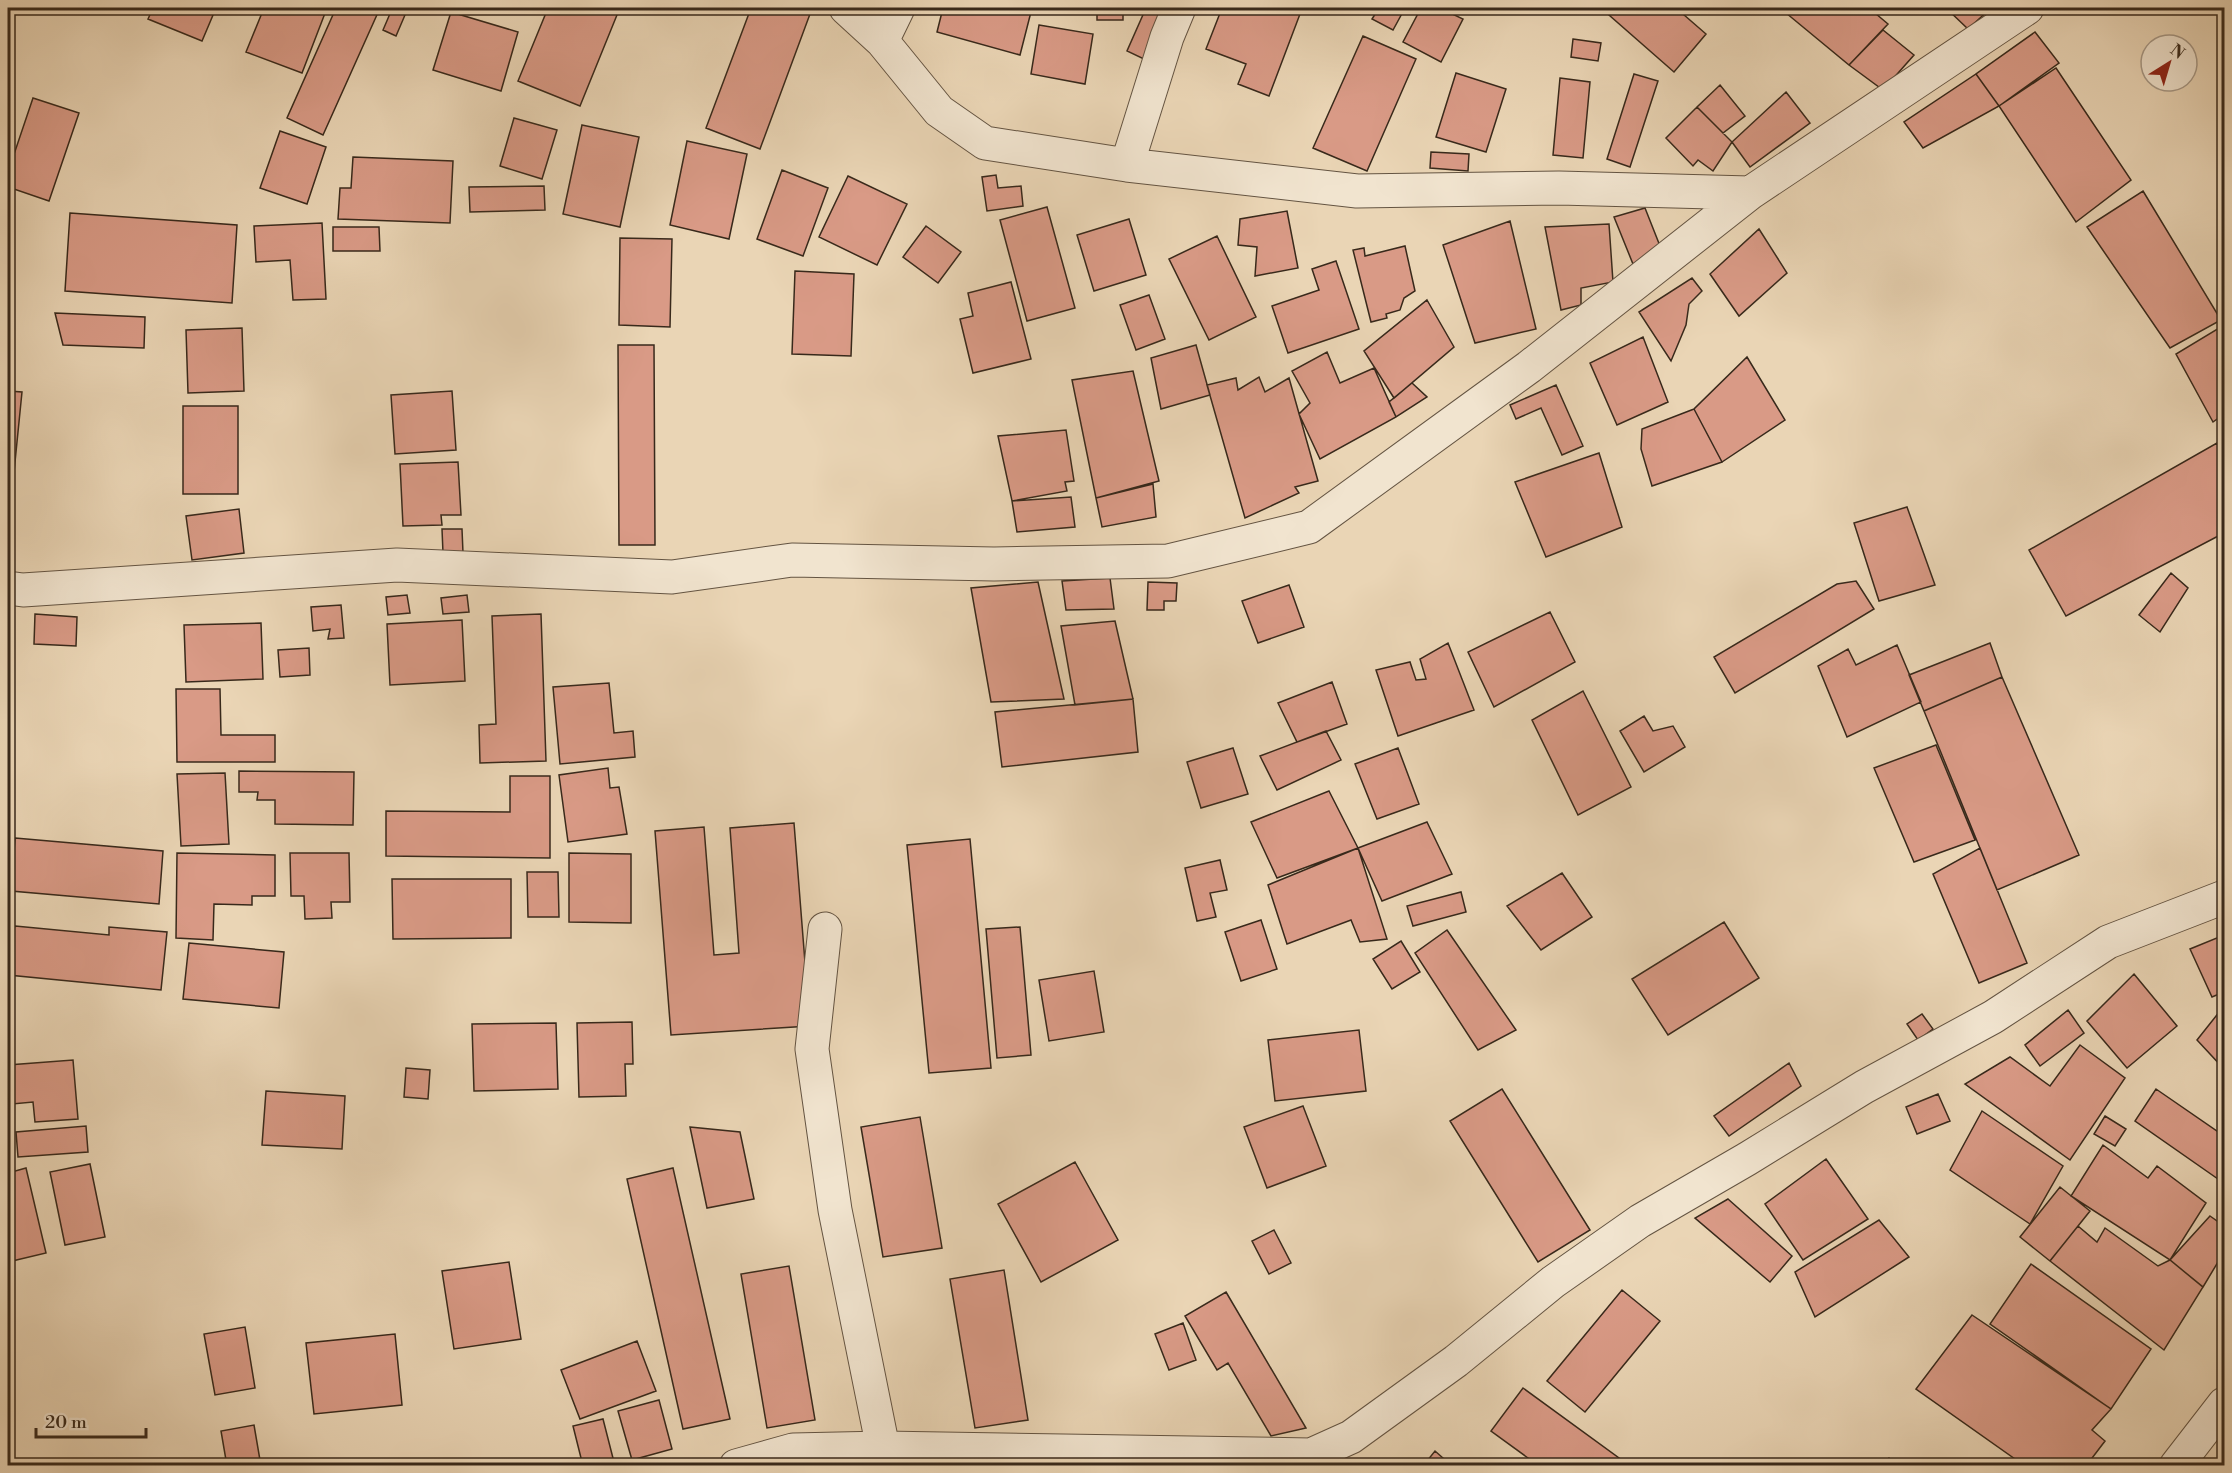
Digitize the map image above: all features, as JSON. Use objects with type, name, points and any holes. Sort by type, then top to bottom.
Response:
[{"type":"street","points":[[846,8],[882,41],[939,111],[985,143],[1127,165],[1357,191],[1559,189],[1750,193]]},
{"type":"street","points":[[882,41],[898,8]]},
{"type":"street","points":[[1127,165],[1167,37],[1179,8]]},
{"type":"street","points":[[8,588],[22,590],[397,565],[672,577],[792,560],[994,564],[1168,561],[1310,527],[1528,367],[1750,193],[2027,8]]},
{"type":"street","points":[[736,1466],[883,1448],[1317,1460],[1456,1361],[1553,1282],[1640,1221],[1864,1087],[1993,1017],[2108,942],[2224,897]]},
{"type":"street","points":[[825,929],[812,1049],[835,1210],[883,1448]]},
{"type":"street","points":[[2176,1466],[2224,1404]]},
{"type":"building","points":[[153,8],[216,8],[202,41],[148,19]]},
{"type":"building","points":[[264,8],[327,8],[302,73],[246,52]]},
{"type":"building","points":[[336,8],[380,8],[323,135],[287,118]]},
{"type":"building","points":[[548,8],[613,8],[619,10],[580,106],[518,81]]},
{"type":"building","points":[[751,8],[793,8],[810,14],[760,149],[706,128]]},
{"type":"building","points":[[943,8],[1032,8],[1020,55],[937,32]]},
{"type":"building","points":[[1097,8],[1123,8],[1123,20],[1097,20]]},
{"type":"building","points":[[1146,8],[1155,8],[1166,13],[1146,60],[1127,51]]},
{"type":"building","points":[[1222,8],[1282,8],[1300,14],[1269,96],[1238,84],[1246,64],[1206,49]]},
{"type":"building","points":[[1379,8],[1405,8],[1393,30],[1372,19]]},
{"type":"building","points":[[1421,8],[1440,8],[1463,19],[1441,62],[1403,42]]},
{"type":"building","points":[[1601,8],[1676,8],[1706,34],[1674,72]]},
{"type":"building","points":[[1780,8],[1869,8],[1888,24],[1849,65]]},
{"type":"building","points":[[1946,8],[1991,8],[1968,29]]},
{"type":"building","points":[[392,9],[405,15],[396,36],[383,30]]},
{"type":"building","points":[[451,12],[518,32],[501,91],[433,70]]},
{"type":"building","points":[[1039,25],[1093,34],[1085,84],[1031,74]]},
{"type":"building","points":[[1883,30],[1914,55],[1883,90],[1849,65]]},
{"type":"building","points":[[2035,32],[2059,63],[1999,106],[1976,74]]},
{"type":"building","points":[[1363,36],[1416,59],[1367,171],[1313,148]]},
{"type":"building","points":[[1573,39],[1601,43],[1598,61],[1571,57]]},
{"type":"building","points":[[2056,68],[2131,180],[2076,222],[1999,106]]},
{"type":"building","points":[[1456,73],[1506,89],[1486,152],[1436,137]]},
{"type":"building","points":[[1634,74],[1658,81],[1630,167],[1607,159]]},
{"type":"building","points":[[1976,74],[1999,106],[1923,148],[1904,122]]},
{"type":"building","points":[[1560,78],[1590,82],[1583,158],[1553,155]]},
{"type":"building","points":[[1720,85],[1745,116],[1723,133],[1697,107]]},
{"type":"building","points":[[1786,92],[1810,123],[1750,167],[1732,142]]},
{"type":"building","points":[[33,98],[79,113],[49,201],[8,187],[8,172]]},
{"type":"building","points":[[1697,107],[1732,142],[1713,171],[1698,160],[1693,166],[1666,138]]},
{"type":"building","points":[[514,118],[557,130],[542,179],[500,166]]},
{"type":"building","points":[[582,125],[639,137],[620,227],[563,214]]},
{"type":"building","points":[[280,131],[326,147],[307,204],[260,188]]},
{"type":"building","points":[[687,141],[747,154],[729,239],[670,225]]},
{"type":"building","points":[[1431,152],[1469,154],[1468,171],[1430,168]]},
{"type":"building","points":[[353,157],[453,161],[450,223],[338,219],[340,188],[351,188]]},
{"type":"building","points":[[782,170],[828,188],[803,256],[757,239]]},
{"type":"building","points":[[996,175],[998,188],[1021,186],[1023,206],[987,211],[982,177]]},
{"type":"building","points":[[848,176],[907,204],[877,265],[819,237]]},
{"type":"building","points":[[544,186],[545,210],[470,212],[469,187]]},
{"type":"building","points":[[2143,191],[2221,320],[2170,348],[2087,227]]},
{"type":"building","points":[[1047,207],[1075,308],[1027,321],[1000,220]]},
{"type":"building","points":[[1645,208],[1660,246],[1633,264],[1614,217]]},
{"type":"building","points":[[1287,211],[1298,268],[1255,276],[1257,247],[1238,245],[1240,219]]},
{"type":"building","points":[[70,213],[237,225],[232,303],[65,291]]},
{"type":"building","points":[[1129,219],[1146,275],[1094,291],[1077,235]]},
{"type":"building","points":[[1510,221],[1536,329],[1475,343],[1443,245]]},
{"type":"building","points":[[322,223],[326,299],[293,300],[290,260],[256,262],[254,226]]},
{"type":"building","points":[[1609,224],[1613,282],[1581,288],[1581,305],[1561,310],[1545,227]]},
{"type":"building","points":[[926,226],[961,252],[938,283],[903,257]]},
{"type":"building","points":[[333,227],[379,227],[380,251],[333,251]]},
{"type":"building","points":[[1759,229],[1787,273],[1739,316],[1710,274]]},
{"type":"building","points":[[1217,236],[1256,317],[1209,340],[1169,259]]},
{"type":"building","points":[[620,238],[672,239],[670,327],[619,325]]},
{"type":"building","points":[[1405,246],[1415,291],[1404,298],[1400,310],[1386,314],[1387,318],[1371,322],[1353,250],[1364,248],[1365,256]]},
{"type":"building","points":[[1336,261],[1359,329],[1288,353],[1272,306],[1319,290],[1312,269]]},
{"type":"building","points":[[795,271],[854,274],[851,356],[792,354]]},
{"type":"building","points":[[1692,278],[1702,291],[1689,304],[1686,325],[1671,361],[1639,312]]},
{"type":"building","points":[[1011,282],[1031,359],[973,373],[960,319],[973,316],[968,293]]},
{"type":"building","points":[[1149,295],[1165,339],[1136,350],[1120,305]]},
{"type":"building","points":[[1427,300],[1454,347],[1394,398],[1364,351]]},
{"type":"building","points":[[55,313],[145,317],[144,348],[63,345]]},
{"type":"building","points":[[2224,325],[2224,414],[2213,422],[2176,354]]},
{"type":"building","points":[[242,328],[244,391],[188,393],[186,330]]},
{"type":"building","points":[[1643,337],[1668,402],[1617,425],[1590,363]]},
{"type":"building","points":[[618,345],[654,345],[655,545],[619,545]]},
{"type":"building","points":[[1196,345],[1210,395],[1161,409],[1151,358]]},
{"type":"building","points":[[1327,352],[1340,383],[1374,368],[1396,417],[1320,459],[1299,414],[1310,403],[1292,371]]},
{"type":"building","points":[[1747,357],[1785,420],[1722,462],[1694,409]]},
{"type":"building","points":[[1133,371],[1159,481],[1096,498],[1072,380]]},
{"type":"building","points":[[1259,377],[1265,392],[1289,378],[1318,481],[1295,487],[1299,493],[1245,518],[1207,385],[1236,378],[1238,390]]},
{"type":"building","points":[[1412,383],[1427,397],[1396,417],[1389,402]]},
{"type":"building","points":[[1556,385],[1583,446],[1562,455],[1541,408],[1516,419],[1510,405]]},
{"type":"building","points":[[8,391],[22,392],[8,532]]},
{"type":"building","points":[[452,391],[456,450],[395,454],[391,395]]},
{"type":"building","points":[[183,406],[238,406],[238,494],[183,494]]},
{"type":"building","points":[[1694,409],[1722,462],[1652,486],[1641,449],[1642,429]]},
{"type":"building","points":[[1066,430],[1074,481],[1065,482],[1067,491],[1012,501],[998,436]]},
{"type":"building","points":[[2217,443],[2224,452],[2224,533],[2066,616],[2029,550]]},
{"type":"building","points":[[1599,453],[1622,527],[1546,557],[1515,482]]},
{"type":"building","points":[[458,462],[461,515],[441,515],[442,525],[403,526],[400,464]]},
{"type":"building","points":[[1153,484],[1156,517],[1102,527],[1096,498]]},
{"type":"building","points":[[1071,497],[1075,527],[1017,532],[1012,501]]},
{"type":"building","points":[[1907,507],[1935,585],[1879,601],[1854,523]]},
{"type":"building","points":[[239,509],[244,553],[192,560],[186,516]]},
{"type":"building","points":[[442,529],[462,529],[463,553],[443,553]]},
{"type":"building","points":[[2171,573],[2188,588],[2160,632],[2139,615]]},
{"type":"building","points":[[1110,578],[1114,609],[1066,610],[1062,581]]},
{"type":"building","points":[[1856,581],[1874,609],[1735,693],[1714,657],[1837,584]]},
{"type":"building","points":[[1038,582],[1064,699],[991,702],[971,588]]},
{"type":"building","points":[[1148,582],[1177,583],[1176,601],[1164,601],[1164,610],[1147,610]]},
{"type":"building","points":[[1289,585],[1304,627],[1258,643],[1242,601]]},
{"type":"building","points":[[407,595],[410,613],[388,615],[386,597]]},
{"type":"building","points":[[467,595],[469,612],[443,614],[441,598]]},
{"type":"building","points":[[341,605],[344,638],[328,639],[330,629],[313,631],[311,607]]},
{"type":"building","points":[[1550,612],[1575,662],[1494,707],[1468,652]]},
{"type":"building","points":[[35,614],[77,617],[76,646],[34,644]]},
{"type":"building","points":[[541,614],[546,761],[480,763],[479,725],[496,724],[492,616]]},
{"type":"building","points":[[462,620],[465,681],[390,685],[387,624]]},
{"type":"building","points":[[1115,621],[1133,699],[1075,705],[1061,626]]},
{"type":"building","points":[[261,623],[263,679],[186,682],[184,625]]},
{"type":"building","points":[[1448,643],[1474,710],[1398,736],[1376,670],[1410,662],[1416,680],[1426,679],[1420,659]]},
{"type":"building","points":[[1990,643],[2002,677],[1924,711],[1909,675]]},
{"type":"building","points":[[1897,645],[1921,702],[1847,737],[1818,666],[1848,649],[1856,665]]},
{"type":"building","points":[[309,648],[310,675],[280,677],[278,650]]},
{"type":"building","points":[[2002,677],[2079,855],[1997,890],[1924,711]]},
{"type":"building","points":[[1332,682],[1347,724],[1297,742],[1278,703]]},
{"type":"building","points":[[609,683],[614,733],[633,731],[635,757],[560,764],[553,687]]},
{"type":"building","points":[[176,689],[220,689],[221,735],[275,735],[275,762],[177,762]]},
{"type":"building","points":[[1583,691],[1631,787],[1578,815],[1532,720]]},
{"type":"building","points":[[1133,699],[1138,752],[1002,767],[995,712]]},
{"type":"building","points":[[1644,716],[1653,731],[1673,726],[1685,747],[1644,772],[1620,731]]},
{"type":"building","points":[[1326,731],[1341,760],[1277,790],[1260,756]]},
{"type":"building","points":[[1936,745],[1975,840],[1914,862],[1874,768]]},
{"type":"building","points":[[1233,748],[1248,794],[1201,808],[1187,762]]},
{"type":"building","points":[[1398,748],[1419,804],[1377,819],[1355,764]]},
{"type":"building","points":[[608,768],[610,788],[619,787],[627,834],[568,842],[559,775]]},
{"type":"building","points":[[239,771],[354,772],[353,825],[275,824],[275,800],[257,800],[258,792],[239,792]]},
{"type":"building","points":[[225,773],[229,844],[181,846],[177,774]]},
{"type":"building","points":[[510,776],[550,776],[550,858],[386,856],[386,811],[510,812]]},
{"type":"building","points":[[1329,791],[1358,848],[1277,878],[1251,822]]},
{"type":"building","points":[[1427,822],[1452,874],[1382,901],[1358,848]]},
{"type":"building","points":[[794,823],[810,1026],[671,1035],[655,831],[704,827],[714,955],[739,953],[730,828]]},
{"type":"building","points":[[15,838],[163,851],[159,904],[11,891]]},
{"type":"building","points":[[970,839],[991,1068],[929,1073],[907,845]]},
{"type":"building","points":[[1358,848],[1387,939],[1360,942],[1351,920],[1287,944],[1268,885]]},
{"type":"building","points":[[1980,848],[2027,963],[1979,983],[1933,874]]},
{"type":"building","points":[[177,853],[275,855],[275,896],[252,896],[252,905],[214,904],[213,940],[176,938]]},
{"type":"building","points":[[290,853],[349,853],[350,902],[331,902],[332,918],[305,919],[304,896],[291,896]]},
{"type":"building","points":[[569,853],[631,854],[631,923],[569,922]]},
{"type":"building","points":[[1220,860],[1227,890],[1210,893],[1216,917],[1197,921],[1185,868]]},
{"type":"building","points":[[527,872],[558,872],[559,917],[528,917]]},
{"type":"building","points":[[1562,873],[1592,917],[1541,950],[1507,906]]},
{"type":"building","points":[[392,879],[511,879],[511,938],[393,939]]},
{"type":"building","points":[[1461,892],[1466,912],[1413,926],[1407,906]]},
{"type":"building","points":[[1261,920],[1277,969],[1241,981],[1225,932]]},
{"type":"building","points":[[1724,922],[1759,978],[1668,1035],[1632,979]]},
{"type":"building","points":[[15,926],[109,935],[109,927],[167,932],[161,990],[8,975],[8,953],[11,953]]},
{"type":"building","points":[[1020,927],[1031,1055],[997,1058],[986,929]]},
{"type":"building","points":[[1447,930],[1516,1030],[1478,1050],[1415,953]]},
{"type":"building","points":[[2224,935],[2224,992],[2212,997],[2190,949]]},
{"type":"building","points":[[1401,941],[1420,972],[1392,989],[1373,959]]},
{"type":"building","points":[[189,943],[284,952],[279,1008],[183,999]]},
{"type":"building","points":[[1094,971],[1104,1032],[1049,1041],[1039,980]]},
{"type":"building","points":[[2134,974],[2177,1026],[2127,1068],[2087,1021]]},
{"type":"building","points":[[2224,1006],[2224,1069],[2197,1040]]},
{"type":"building","points":[[2068,1010],[2084,1033],[2040,1066],[2025,1045]]},
{"type":"building","points":[[1922,1014],[1933,1029],[1918,1040],[1907,1024]]},
{"type":"building","points":[[632,1022],[633,1064],[625,1064],[626,1096],[579,1097],[577,1023]]},
{"type":"building","points":[[556,1023],[558,1089],[474,1091],[472,1024]]},
{"type":"building","points":[[1359,1030],[1366,1091],[1275,1101],[1268,1040]]},
{"type":"building","points":[[2080,1045],[2125,1078],[2070,1160],[1965,1084],[2010,1057],[2050,1086]]},
{"type":"building","points":[[73,1060],[78,1119],[35,1122],[33,1102],[12,1104],[8,1065]]},
{"type":"building","points":[[1789,1063],[1801,1086],[1729,1136],[1714,1116]]},
{"type":"building","points":[[406,1068],[430,1070],[428,1099],[404,1097]]},
{"type":"building","points":[[1502,1089],[1590,1230],[1538,1262],[1450,1121]]},
{"type":"building","points":[[2156,1089],[2224,1136],[2224,1170],[2218,1179],[2135,1121]]},
{"type":"building","points":[[266,1091],[345,1096],[342,1149],[262,1145]]},
{"type":"building","points":[[1938,1094],[1950,1121],[1917,1134],[1906,1107]]},
{"type":"building","points":[[1303,1106],[1326,1166],[1267,1188],[1244,1127]]},
{"type":"building","points":[[1982,1111],[2063,1166],[2030,1224],[1950,1170]]},
{"type":"building","points":[[2105,1116],[2126,1129],[2115,1146],[2094,1134]]},
{"type":"building","points":[[920,1117],[942,1248],[883,1257],[861,1127]]},
{"type":"building","points":[[86,1126],[88,1152],[18,1157],[16,1132]]},
{"type":"building","points":[[690,1127],[740,1132],[754,1199],[707,1208]]},
{"type":"building","points":[[2103,1145],[2148,1178],[2157,1166],[2206,1203],[2170,1260],[2071,1196]]},
{"type":"building","points":[[1826,1159],[1868,1219],[1803,1260],[1765,1204]]},
{"type":"building","points":[[1075,1162],[1118,1240],[1041,1282],[998,1204]]},
{"type":"building","points":[[90,1164],[105,1237],[65,1245],[50,1172]]},
{"type":"building","points":[[26,1168],[46,1253],[8,1262],[8,1173]]},
{"type":"building","points":[[673,1168],[730,1419],[683,1429],[627,1179]]},
{"type":"building","points":[[2060,1187],[2090,1211],[2050,1261],[2020,1237]]},
{"type":"building","points":[[1728,1199],[1792,1256],[1770,1282],[1695,1218]]},
{"type":"building","points":[[2210,1216],[2224,1226],[2224,1252],[2203,1287],[2170,1260]]},
{"type":"building","points":[[1879,1220],[1909,1257],[1815,1317],[1795,1272]]},
{"type":"building","points":[[2078,1226],[2097,1242],[2105,1228],[2158,1266],[2170,1260],[2203,1287],[2164,1350],[2050,1261]]},
{"type":"building","points":[[1274,1230],[1291,1263],[1269,1274],[1252,1241]]},
{"type":"building","points":[[509,1262],[521,1339],[454,1349],[442,1271]]},
{"type":"building","points":[[2031,1264],[2151,1349],[2111,1409],[1990,1324]]},
{"type":"building","points":[[789,1266],[815,1420],[767,1428],[741,1274]]},
{"type":"building","points":[[1004,1270],[1028,1420],[975,1428],[950,1279]]},
{"type":"building","points":[[1622,1290],[1660,1321],[1585,1412],[1547,1381]]},
{"type":"building","points":[[1226,1292],[1306,1428],[1271,1436],[1228,1363],[1217,1370],[1185,1316]]},
{"type":"building","points":[[1972,1315],[2111,1409],[2092,1430],[2105,1441],[2086,1466],[2065,1466],[2062,1463],[2061,1466],[2025,1466],[1916,1389]]},
{"type":"building","points":[[1183,1323],[1196,1360],[1169,1370],[1155,1334]]},
{"type":"building","points":[[245,1327],[255,1388],[215,1395],[204,1334]]},
{"type":"building","points":[[395,1334],[402,1405],[314,1414],[306,1343]]},
{"type":"building","points":[[637,1341],[656,1391],[580,1419],[561,1370]]},
{"type":"building","points":[[1523,1388],[1630,1466],[1539,1466],[1491,1431]]},
{"type":"building","points":[[659,1400],[672,1449],[632,1460],[618,1411]]},
{"type":"building","points":[[603,1419],[615,1466],[583,1466],[573,1426]]},
{"type":"building","points":[[254,1425],[261,1466],[227,1466],[221,1431]]},
{"type":"building","points":[[1435,1451],[1452,1466],[1423,1466]]},
{"type":"building","points":[[1889,1458],[1900,1466],[1884,1466]]}]
